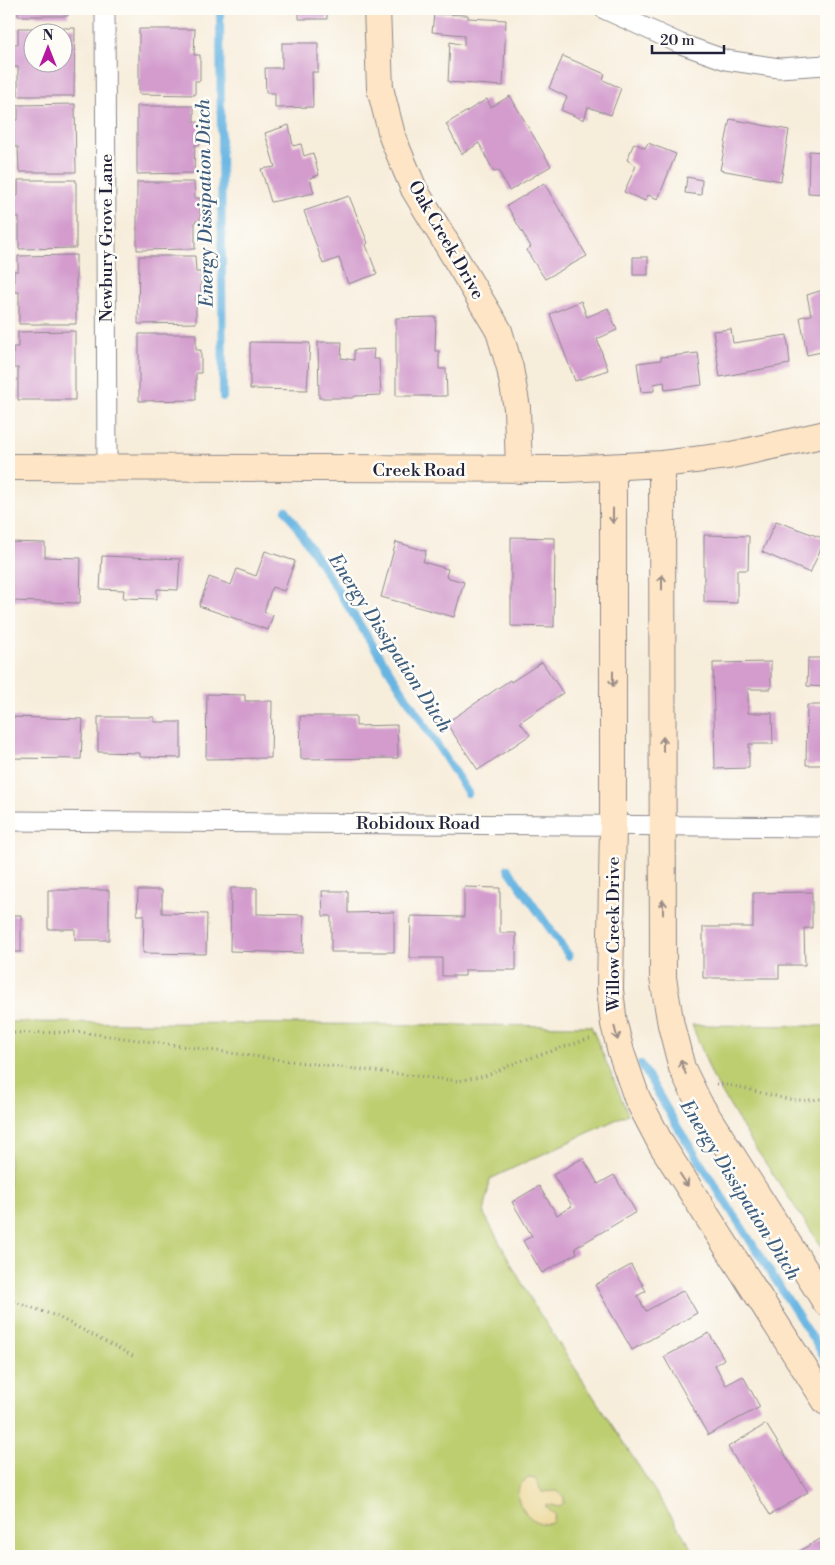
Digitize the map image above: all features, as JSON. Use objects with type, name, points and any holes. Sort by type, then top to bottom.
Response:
[{"type":"street","name":"Newbury Grove Lane","points":[[105,9],[107,468]]},
{"type":"street","name":"Oak Creek Drive","points":[[377,9],[380,88],[393,139],[414,189],[499,331],[510,368],[517,408],[518,470]]},
{"type":"street","points":[[604,9],[681,44],[726,60],[779,68],[826,65]]},
{"type":"street","name":"Creek Road","points":[[9,467],[518,470],[613,468],[727,456],[826,434]]},
{"type":"street","points":[[662,464],[663,978],[671,1025],[682,1068],[699,1103],[826,1303]]},
{"type":"street","name":"Willow Creek Drive","points":[[613,468],[613,825],[610,990],[618,1042],[637,1098],[661,1144],[826,1402]]},
{"type":"street","name":"Robidoux Road","points":[[9,821],[826,827]]},
{"type":"path","points":[[9,1033],[80,1032],[289,1061],[458,1080],[485,1076],[518,1062],[585,1040],[606,1036],[618,1042]]},
{"type":"path","points":[[710,1084],[732,1085],[775,1097],[798,1100],[826,1098]]},
{"type":"path","points":[[9,1300],[56,1316],[133,1356]]},
{"type":"green space","points":[[9,1022],[591,1026],[628,1114],[490,1179],[484,1214],[534,1305],[697,1556],[9,1556]]},
{"type":"green space","points":[[692,1025],[826,1026],[826,1253],[752,1143],[713,1078]]},
{"type":"sand","points":[[529,1478],[537,1481],[542,1492],[557,1491],[564,1497],[564,1503],[560,1507],[546,1504],[546,1507],[555,1515],[552,1523],[543,1524],[535,1521],[522,1508],[518,1499],[518,1491],[521,1484]]},
{"type":"building","points":[[18,9],[68,9],[68,16],[18,16]]},
{"type":"building","points":[[299,9],[327,9],[327,19],[299,19]]},
{"type":"building","points":[[434,14],[468,15],[468,18],[506,20],[503,86],[448,82],[450,42],[464,45],[464,35],[432,32]]},
{"type":"building","points":[[18,28],[22,28],[22,72],[72,72],[72,28],[75,28],[74,96],[18,96],[18,67],[13,67],[13,44],[18,44]]},
{"type":"building","points":[[139,29],[195,29],[194,55],[200,55],[200,81],[195,81],[195,95],[139,94]]},
{"type":"building","points":[[282,43],[318,43],[318,72],[312,72],[313,107],[275,108],[275,93],[266,93],[265,68],[282,68]]},
{"type":"building","points":[[563,56],[605,74],[603,80],[621,88],[611,115],[588,107],[584,120],[561,110],[567,97],[549,88]]},
{"type":"building","points":[[510,96],[551,166],[509,191],[499,171],[494,172],[479,143],[462,154],[446,124],[487,99],[491,107]]},
{"type":"building","points":[[75,104],[76,172],[19,172],[18,147],[14,147],[14,120],[18,120],[18,105]]},
{"type":"building","points":[[137,106],[194,106],[194,122],[199,122],[200,145],[195,145],[194,173],[137,174]]},
{"type":"building","points":[[730,119],[789,130],[781,181],[720,170]]},
{"type":"building","points":[[289,125],[293,146],[301,144],[304,156],[313,153],[319,175],[310,178],[314,193],[271,202],[261,169],[275,167],[265,133]]},
{"type":"building","points":[[634,143],[645,148],[648,143],[676,154],[658,199],[648,195],[645,201],[624,192],[636,166],[627,160]]},
{"type":"building","points":[[809,151],[826,152],[826,194],[808,193]]},
{"type":"building","points":[[687,177],[702,180],[701,195],[685,193]]},
{"type":"building","points":[[18,180],[76,180],[76,248],[19,249],[19,217],[14,217],[13,196],[18,196]]},
{"type":"building","points":[[137,182],[194,182],[195,198],[200,198],[200,221],[195,221],[195,249],[137,250]]},
{"type":"building","points":[[544,183],[587,256],[545,279],[526,250],[531,247],[507,206]]},
{"type":"building","points":[[349,196],[368,243],[366,245],[377,274],[348,284],[339,258],[323,264],[304,211]]},
{"type":"building","points":[[76,255],[76,324],[19,324],[19,292],[14,292],[14,271],[18,271],[18,256]]},
{"type":"building","points":[[139,256],[195,256],[196,272],[201,272],[201,295],[196,295],[196,323],[138,324]]},
{"type":"building","points":[[633,257],[648,257],[648,275],[633,275]]},
{"type":"building","points":[[826,289],[826,351],[807,355],[800,317],[811,315],[807,295]]},
{"type":"building","points":[[581,301],[587,317],[608,308],[617,330],[597,339],[608,370],[575,381],[550,314]]},
{"type":"building","points":[[436,317],[435,351],[439,351],[439,369],[446,369],[447,396],[396,396],[396,318]]},
{"type":"building","points":[[731,329],[733,343],[787,335],[790,364],[720,377],[713,331]]},
{"type":"building","points":[[75,331],[75,400],[18,400],[18,368],[13,368],[13,347],[18,347],[18,332]]},
{"type":"building","points":[[139,334],[196,334],[196,350],[201,350],[201,373],[196,373],[196,400],[139,401]]},
{"type":"building","points":[[250,342],[310,343],[307,390],[250,389]]},
{"type":"building","points":[[318,342],[342,342],[341,358],[354,360],[354,350],[374,349],[373,359],[379,359],[381,395],[356,396],[352,398],[319,398]]},
{"type":"building","points":[[698,353],[702,385],[665,390],[664,382],[654,384],[654,391],[641,392],[637,363],[661,360],[661,357]]},
{"type":"building","points":[[776,521],[825,539],[810,573],[762,552]]},
{"type":"building","points":[[704,535],[749,536],[748,570],[737,570],[737,603],[704,602]]},
{"type":"building","points":[[511,537],[555,538],[554,627],[511,626]]},
{"type":"building","points":[[9,542],[45,543],[45,557],[81,558],[80,603],[9,601]]},
{"type":"building","points":[[396,542],[426,551],[423,562],[448,569],[446,577],[464,582],[454,617],[381,597]]},
{"type":"building","points":[[265,551],[295,561],[284,591],[272,587],[264,612],[273,615],[268,630],[199,606],[209,577],[231,585],[237,569],[256,576]]},
{"type":"building","points":[[102,556],[180,559],[178,590],[157,589],[157,599],[123,598],[124,590],[100,589]]},
{"type":"building","points":[[808,658],[826,658],[826,687],[807,686]]},
{"type":"building","points":[[542,662],[563,693],[520,722],[530,735],[478,770],[446,723],[510,680],[511,682]]},
{"type":"building","points":[[771,662],[771,689],[748,689],[748,713],[772,713],[773,744],[749,744],[749,768],[715,769],[713,663]]},
{"type":"building","points":[[207,694],[245,695],[245,701],[272,701],[271,758],[206,759]]},
{"type":"building","points":[[807,705],[826,705],[826,765],[806,765]]},
{"type":"building","points":[[300,716],[356,716],[356,726],[397,725],[398,758],[301,759]]},
{"type":"building","points":[[9,717],[83,719],[81,759],[9,758]]},
{"type":"building","points":[[98,717],[154,717],[154,722],[181,722],[181,758],[140,757],[140,753],[98,752]]},
{"type":"building","points":[[464,887],[500,888],[500,933],[516,933],[516,970],[465,970],[465,976],[442,976],[442,958],[410,958],[411,916],[464,917]]},
{"type":"building","points":[[231,888],[257,888],[257,914],[304,915],[303,953],[230,951]]},
{"type":"building","points":[[48,890],[109,890],[109,940],[75,940],[75,929],[48,929]]},
{"type":"building","points":[[138,890],[162,890],[162,913],[207,914],[206,954],[143,953],[144,915],[137,915]]},
{"type":"building","points":[[322,891],[348,891],[348,913],[394,912],[394,952],[331,952],[331,916],[323,916]]},
{"type":"building","points":[[812,892],[812,928],[804,928],[805,965],[779,965],[779,978],[703,978],[703,927],[753,927],[753,893]]},
{"type":"building","points":[[9,915],[21,915],[21,952],[9,952]]},
{"type":"building","points":[[583,1158],[598,1184],[614,1175],[636,1212],[575,1248],[577,1253],[542,1273],[523,1241],[532,1236],[512,1202],[539,1186],[557,1215],[572,1206],[553,1175]]},
{"type":"building","points":[[631,1265],[646,1291],[637,1296],[646,1311],[684,1290],[697,1313],[632,1350],[595,1285]]},
{"type":"building","points":[[709,1333],[724,1359],[715,1365],[726,1385],[743,1376],[760,1407],[708,1435],[664,1357]]},
{"type":"building","points":[[766,1424],[808,1492],[770,1515],[728,1447]]},
{"type":"building","points":[[822,1538],[826,1545],[826,1556],[791,1556]]},
{"type":"waterway","name":"Energy Dissipation Ditch","points":[[220,9],[223,397]]},
{"type":"waterway","name":"Energy Dissipation Ditch","points":[[286,510],[468,793]]},
{"type":"waterway","name":"Energy Dissipation Ditch","points":[[508,869],[569,956]]},
{"type":"waterway","name":"Energy Dissipation Ditch","points":[[641,1064],[680,1131],[826,1359]]}]
